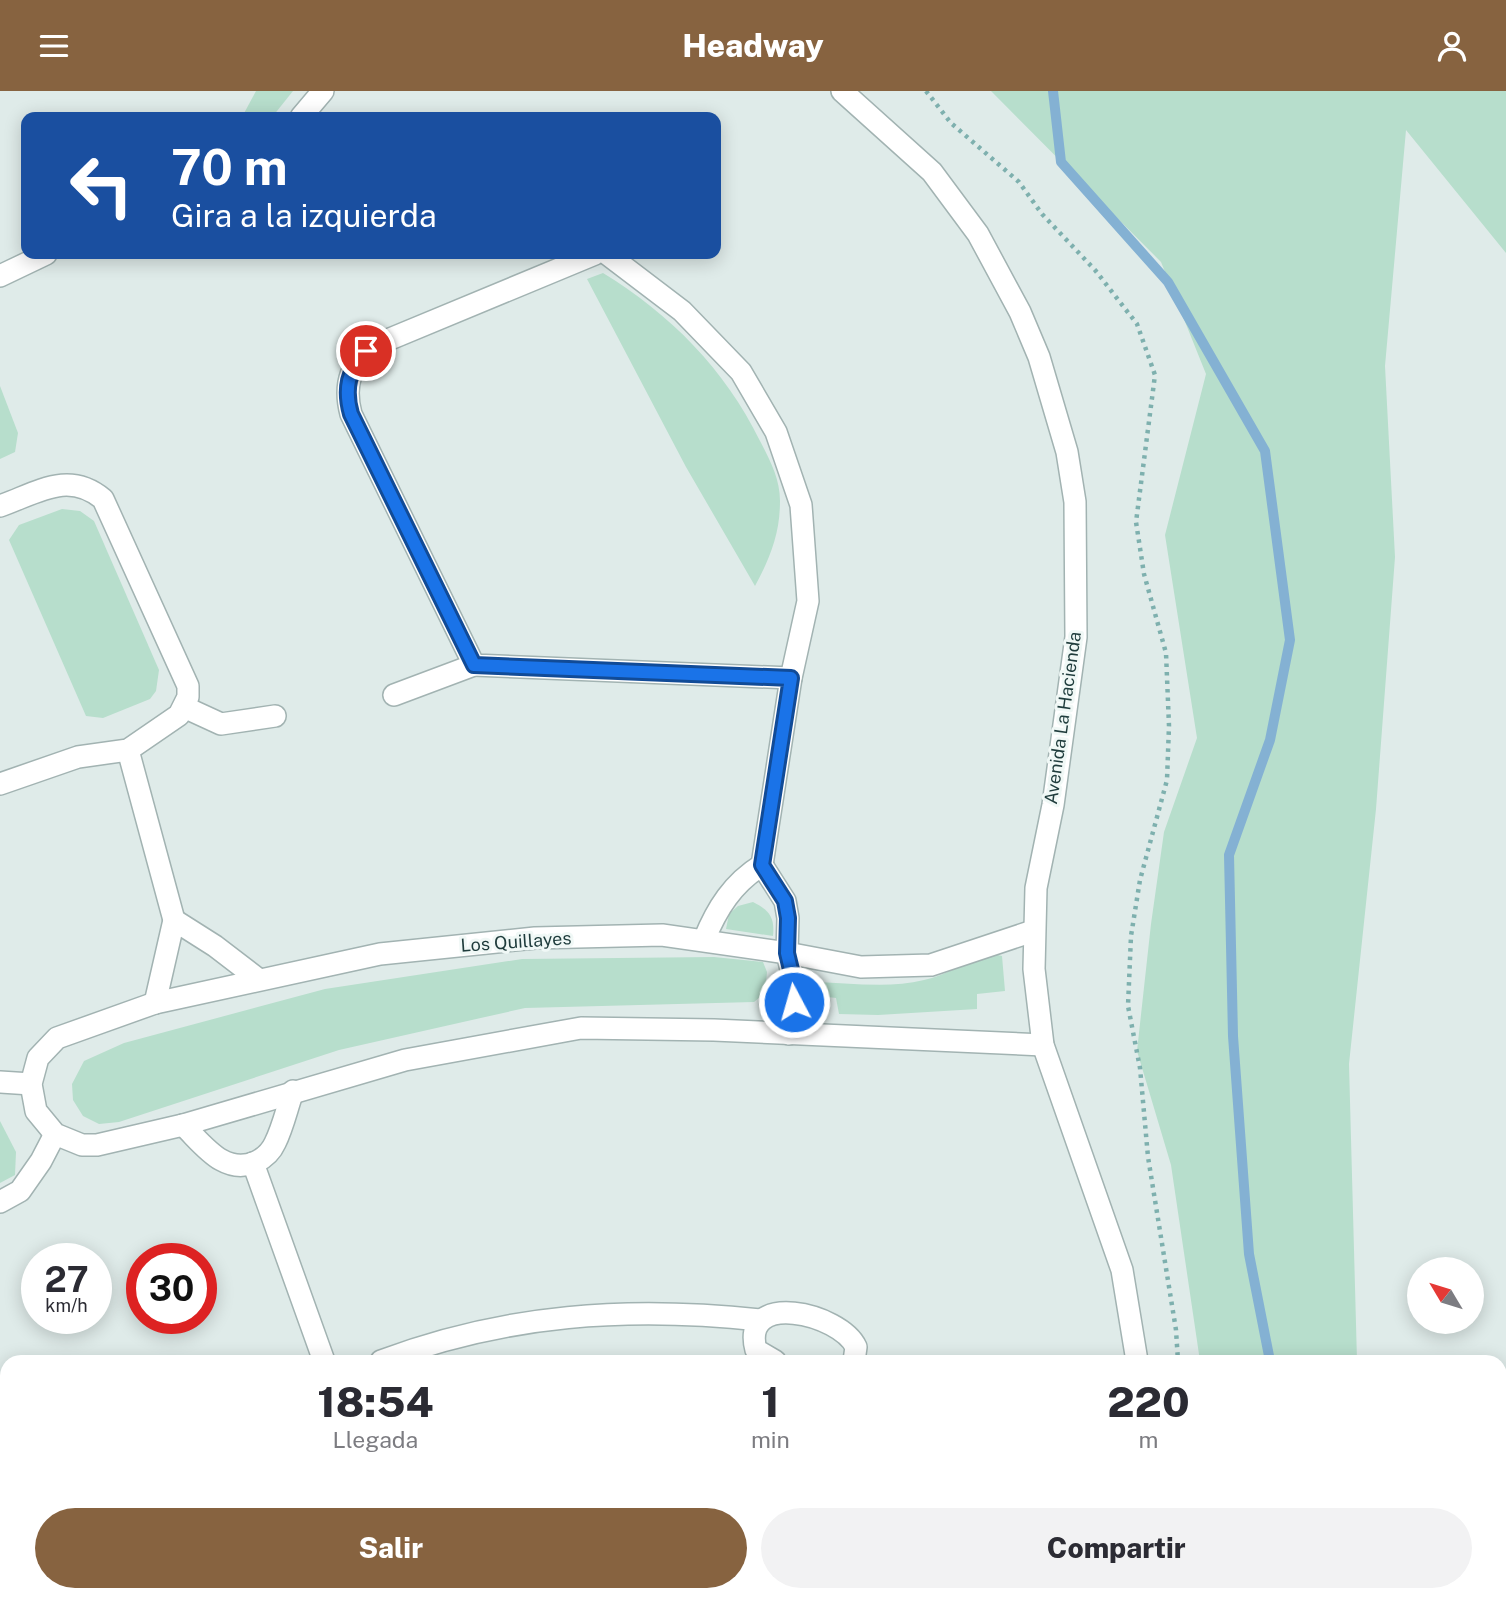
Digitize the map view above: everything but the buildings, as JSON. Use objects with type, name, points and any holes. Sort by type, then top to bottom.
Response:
[{"type":"street","points":[[305,112],[323,91]]},
{"type":"street","name":"Avenida La Hacienda","points":[[842,91],[932,172],[978,234],[1020,312],[1039,358],[1067,453],[1075,502],[1076,636],[1053,805],[1036,888],[1033,930],[1037,1007],[1043,1045],[1122,1270],[1136,1355]]},
{"type":"street","points":[[0,276],[36,259]]},
{"type":"street","points":[[474,665],[351,414],[347,387],[351,373],[366,351],[378,344],[583,259]]},
{"type":"street","points":[[614,259],[682,311],[741,372],[776,432],[801,505],[807,601],[791,678],[762,865],[785,901],[788,918],[787,953],[793,978],[794,1002],[789,1034]]},
{"type":"street","points":[[0,506],[63,483],[84,487],[103,499],[185,675],[188,697],[184,707],[171,723],[128,750],[78,757],[0,784]]},
{"type":"street","points":[[394,695],[474,665],[791,678]]},
{"type":"street","points":[[184,707],[221,724],[275,716]]},
{"type":"street","points":[[128,750],[174,920],[155,1003]]},
{"type":"street","points":[[704,940],[715,912],[734,887],[762,865]]},
{"type":"street","points":[[174,920],[215,946],[258,979]]},
{"type":"street","name":"Los Quillayes","points":[[31,1084],[38,1058],[57,1038],[155,1003],[380,954],[534,938],[662,935],[861,967],[931,965],[1033,930]]},
{"type":"street","points":[[0,1082],[31,1084],[36,1111],[55,1134],[82,1145],[97,1145],[183,1125],[405,1060],[581,1028],[714,1030],[1043,1045]]},
{"type":"street","points":[[183,1125],[220,1160],[231,1165],[253,1163],[271,1151],[293,1091]]},
{"type":"street","points":[[0,1202],[20,1191],[41,1161],[55,1134]]},
{"type":"street","points":[[253,1163],[322,1355]]},
{"type":"street","points":[[400,1355],[453,1338],[554,1318],[657,1312],[760,1320]]},
{"type":"street","points":[[765,1355],[757,1350],[755,1329],[760,1320],[768,1315],[789,1313],[831,1324],[852,1338],[856,1347],[855,1355]]},
{"type":"path","points":[[926,91],[951,123],[1019,182],[1042,214],[1095,271],[1137,324],[1155,375],[1136,522],[1144,574],[1166,653],[1169,726],[1167,780],[1131,936],[1128,1006],[1140,1067],[1148,1157],[1176,1330],[1178,1355]]},
{"type":"green space","points":[[256,91],[293,91],[276,112],[245,112]]},
{"type":"green space","points":[[991,91],[1506,91],[1506,253],[1406,130],[1385,366],[1395,557],[1376,809],[1349,1064],[1357,1355],[1199,1355],[1171,1165],[1137,1051],[1164,832],[1197,738],[1165,535],[1206,374],[1161,262]]},
{"type":"green space","points":[[603,273],[651,306],[694,345],[730,390],[767,455],[778,485],[780,513],[773,545],[755,586],[686,467],[587,279]]},
{"type":"green space","points":[[0,386],[18,433],[15,452],[0,459]]},
{"type":"green space","points":[[62,509],[80,511],[94,521],[159,670],[156,691],[150,699],[103,718],[86,716],[9,540],[19,525]]},
{"type":"green space","points":[[753,902],[770,915],[773,936],[726,929],[729,914],[738,906]]},
{"type":"green space","points":[[990,953],[1002,956],[1005,991],[977,994],[977,1009],[878,1015],[839,1014],[836,998],[804,994],[803,982],[879,985],[924,980]]},
{"type":"green space","points":[[714,957],[763,962],[767,972],[765,993],[754,1002],[525,1008],[339,1050],[119,1122],[99,1124],[83,1116],[73,1100],[72,1084],[84,1061],[124,1043],[325,989],[522,959]]},
{"type":"green space","points":[[0,1121],[16,1152],[15,1175],[0,1183]]},
{"type":"waterway","points":[[1053,91],[1061,162],[1168,282],[1265,451],[1290,640],[1270,740],[1229,855],[1233,1036],[1249,1254],[1269,1355]]},
{"type":"route","points":[[366,351],[357,361],[347,387],[351,414],[474,665],[791,678],[762,865],[775,881],[785,901],[788,918],[787,953],[793,978],[794,1002]]}]
